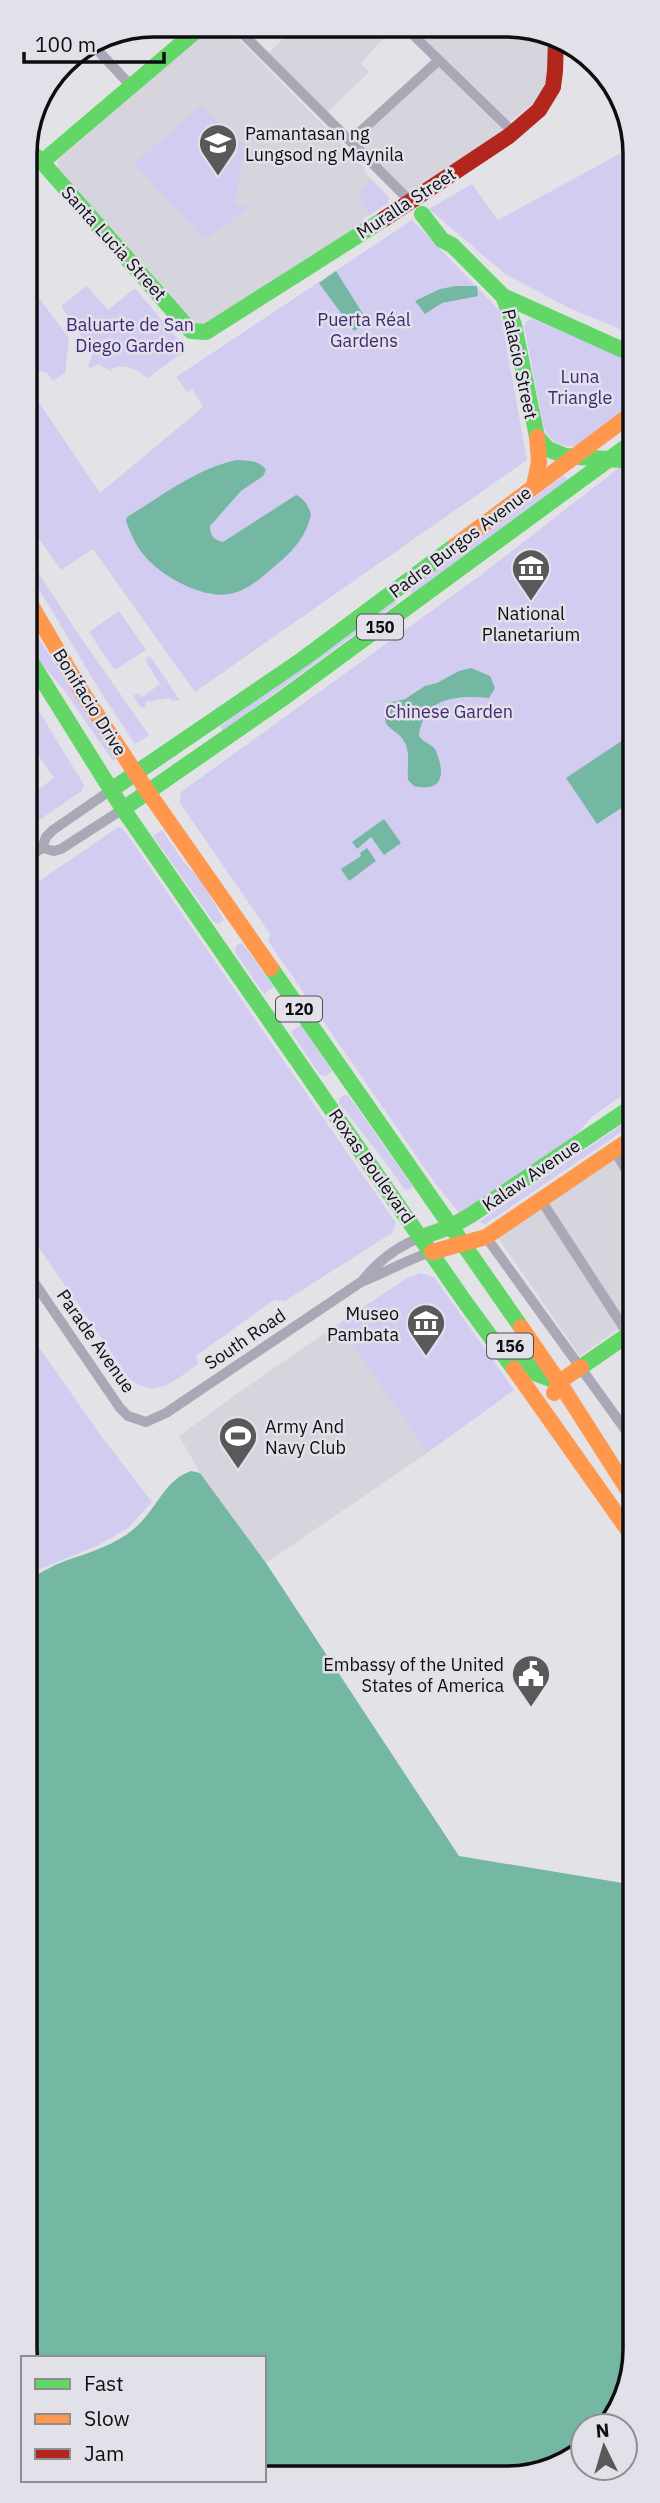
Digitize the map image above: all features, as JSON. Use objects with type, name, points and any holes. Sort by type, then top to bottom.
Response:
[{"type":"main road","points":[[42,162],[188,37]]},
{"type":"main road","name":"Muralla Street","points":[[206,332],[420,211],[542,107],[554,82],[555,48]]},
{"type":"main road","name":"Santa Lucia Street","points":[[37,157],[191,331],[206,332]]},
{"type":"main road","points":[[420,211],[447,235],[452,245],[503,296],[623,350]]},
{"type":"main road","name":"Palacio Street","points":[[503,296],[514,325],[537,437],[553,452],[574,457],[623,460]]},
{"type":"main road","points":[[514,325],[518,314],[533,308]]},
{"type":"main road","name":"Padre Burgos Avenue","points":[[111,790],[303,659],[623,420]]},
{"type":"main road","points":[[534,486],[539,462],[537,437]]},
{"type":"main road","name":"Padre Burgos Avenue","points":[[123,809],[223,740],[623,449]]},
{"type":"main road","points":[[398,589],[410,605]]},
{"type":"main road","name":"Bonifacio Drive","points":[[37,620],[135,773]]},
{"type":"main road","name":"Bonifacio Drive","points":[[37,672],[111,790]]},
{"type":"main road","points":[[210,722],[223,740]]},
{"type":"main road","name":"Roxas Boulevard","points":[[135,773],[623,1475]]},
{"type":"main road","name":"Roxas Boulevard","points":[[111,790],[465,1302],[623,1523]]},
{"type":"main road","points":[[219,947],[244,931]]},
{"type":"main road","points":[[325,1098],[349,1082]]},
{"type":"main road","name":"Kalaw Avenue","points":[[422,1237],[450,1227],[471,1215],[623,1113]]},
{"type":"main road","name":"Kalaw Avenue","points":[[432,1252],[486,1237],[623,1144]]},
{"type":"main road","name":"156","points":[[465,1302],[499,1332],[539,1376],[545,1380],[559,1382]]},
{"type":"main road","points":[[565,1438],[554,1404],[559,1382],[623,1343]]},
{"type":"street","points":[[245,37],[420,211]]},
{"type":"street","points":[[415,37],[513,132]]},
{"type":"street","points":[[98,51],[131,86]]},
{"type":"street","points":[[350,141],[439,60]]},
{"type":"street","points":[[37,852],[53,830],[111,790]]},
{"type":"street","points":[[42,848],[54,851],[61,849],[123,809]]},
{"type":"street","points":[[614,1150],[623,1165]]},
{"type":"street","points":[[541,1200],[623,1322]]},
{"type":"street","name":"South Road","points":[[361,1282],[375,1266],[402,1244],[422,1237]]},
{"type":"street","points":[[486,1237],[623,1426]]},
{"type":"street","name":"South Road","points":[[146,1422],[166,1413],[361,1282],[381,1275],[413,1257],[432,1252]]},
{"type":"street","name":"Parade Avenue","points":[[37,1287],[120,1408],[128,1416],[146,1422]]},
{"type":"shaded area","name":"Pamantasan ng Lungsod ng Maynila","points":[[198,37],[237,37],[365,168],[365,172],[389,198],[388,203],[362,220],[362,226],[196,329],[58,169],[58,160]]},
{"type":"shaded area","points":[[285,37],[385,37],[361,63],[369,72],[327,113],[269,53]]},
{"type":"shaded area","points":[[423,37],[506,37],[529,39],[548,45],[549,78],[543,96],[510,122]]},
{"type":"shaded area","points":[[438,66],[509,133],[410,194],[355,141]]},
{"type":"shaded area","points":[[336,271],[368,322],[354,331],[319,283]]},
{"type":"shaded area","points":[[477,286],[478,296],[442,303],[425,314],[415,301],[440,289]]},
{"type":"shaded area","points":[[237,460],[257,463],[266,470],[263,476],[241,491],[210,526],[215,539],[223,542],[296,495],[304,501],[311,514],[298,543],[259,579],[235,593],[206,593],[180,583],[147,559],[126,521],[127,517],[194,476]]},
{"type":"shaded area","points":[[471,668],[490,676],[495,688],[489,698],[454,698],[434,706],[427,713],[419,736],[436,751],[441,774],[437,784],[431,787],[414,786],[408,780],[406,745],[385,719],[388,703],[405,699],[425,686]]},
{"type":"shaded area","points":[[623,740],[623,807],[597,824],[566,778]]},
{"type":"shaded area","points":[[384,819],[401,843],[384,855],[371,837],[357,849],[352,842]]},
{"type":"shaded area","points":[[367,848],[376,861],[349,881],[341,869],[361,856],[360,853]]},
{"type":"shaded area","points":[[623,1150],[623,1326],[580,1356],[498,1238]]},
{"type":"shaded area","points":[[338,1324],[427,1453],[266,1563],[200,1473],[179,1436]]},
{"type":"shaded area","points":[[191,1471],[200,1473],[266,1563],[459,1856],[623,1883],[623,2357],[621,2372],[608,2408],[605,2412],[569,2412],[569,2447],[558,2454],[536,2462],[506,2466],[266,2466],[266,2356],[37,2356],[37,1575],[123,1537],[142,1521],[176,1480]]},
{"type":"green space","points":[[201,105],[227,132],[252,148],[258,163],[243,160],[234,204],[250,207],[205,240],[134,164]]},
{"type":"green space","points":[[623,152],[623,330],[567,307],[505,274],[429,209],[472,184],[498,220]]},
{"type":"green space","points":[[372,180],[389,198],[388,203],[370,215],[360,200],[361,190]]},
{"type":"green space","name":"Puerta Réal Gardens","points":[[412,220],[500,311],[527,460],[195,692],[93,549],[61,570],[37,536],[37,399],[100,493],[203,407],[192,389],[187,392],[176,377]]},
{"type":"green space","name":"Baluarte de San Diego Garden","points":[[87,286],[108,310],[135,288],[187,350],[147,378],[135,369],[126,367],[111,369],[112,372],[98,364],[90,369],[88,366],[93,353],[61,306]]},
{"type":"green space","points":[[37,295],[69,338],[65,373],[53,381],[46,372],[37,371]]},
{"type":"green space","name":"Luna Triangle","points":[[533,319],[623,357],[623,410],[575,446],[557,443],[544,429],[524,326],[527,321]]},
{"type":"green space","name":"Chinese Garden","points":[[623,465],[623,1095],[593,1116],[574,1137],[460,1214],[435,1183],[268,941],[270,934],[180,803],[181,792],[481,575]]},
{"type":"green space","points":[[563,476],[570,480],[411,594],[411,589]]},
{"type":"green space","points":[[37,570],[149,735],[135,744],[37,586]]},
{"type":"green space","points":[[397,600],[396,604],[223,731],[220,727],[245,707]]},
{"type":"green space","points":[[119,611],[146,650],[117,669],[113,668],[89,632]]},
{"type":"green space","points":[[37,636],[116,759],[113,761],[63,689],[37,658]]},
{"type":"green space","points":[[150,656],[180,700],[172,701],[170,698],[146,702],[146,707],[141,708],[133,696],[138,693],[142,697],[160,684],[145,660]]},
{"type":"green space","points":[[37,708],[84,785],[82,791],[37,822],[37,790],[54,778],[37,753]]},
{"type":"green space","points":[[118,827],[122,828],[396,1223],[392,1233],[285,1301],[275,1300],[264,1307],[196,1356],[198,1364],[165,1386],[147,1388],[129,1378],[37,1245],[37,883]]},
{"type":"green space","points":[[162,830],[202,882],[224,920],[218,924],[213,921],[153,836]]},
{"type":"green space","points":[[242,943],[274,987],[264,994],[235,952],[236,946]]},
{"type":"green space","points":[[301,1025],[332,1071],[326,1076],[320,1075],[291,1032]]},
{"type":"green space","points":[[348,1095],[413,1187],[406,1191],[339,1103],[340,1097]]},
{"type":"green space","points":[[623,1124],[623,1131],[484,1225],[480,1221]]},
{"type":"green space","name":"Museo Pambata","points":[[421,1273],[434,1277],[514,1390],[427,1453],[338,1324],[407,1278]]},
{"type":"green space","points":[[37,1347],[152,1502],[128,1528],[99,1545],[37,1570]]},
{"type":"traffic: fast","points":[[42,162],[189,37]]},
{"type":"traffic: fast","points":[[37,157],[191,331],[206,332],[384,219]]},
{"type":"traffic: fast","points":[[422,214],[442,240],[452,245],[503,296],[623,350]]},
{"type":"traffic: fast","points":[[503,296],[514,325],[537,437],[548,449],[565,456],[623,460]]},
{"type":"traffic: fast","points":[[123,809],[282,699],[623,449]]},
{"type":"traffic: fast","points":[[111,790],[303,659],[456,545]]},
{"type":"traffic: fast","points":[[37,671],[123,809],[514,1369]]},
{"type":"traffic: fast","points":[[271,968],[521,1327]]},
{"type":"traffic: fast","points":[[422,1237],[450,1227],[471,1215],[623,1113]]},
{"type":"traffic: fast","points":[[581,1367],[623,1338]]},
{"type":"traffic: fast","points":[[508,1344],[537,1374],[559,1382]]},
{"type":"traffic: slow","points":[[456,545],[623,420]]},
{"type":"traffic: slow","points":[[534,486],[539,462],[537,437]]},
{"type":"traffic: slow","points":[[37,615],[82,692],[148,792],[271,968]]},
{"type":"traffic: slow","points":[[432,1252],[486,1237],[623,1144]]},
{"type":"traffic: slow","points":[[521,1327],[623,1482]]},
{"type":"traffic: slow","points":[[554,1393],[559,1382],[581,1367]]},
{"type":"traffic: slow","points":[[514,1369],[623,1523]]},
{"type":"traffic: jam","points":[[384,219],[509,136],[539,110],[553,87],[556,48]]},
{"type":"place","name":"Pamantasan ng Lungsod ng Maynila","points":[[218,177]]},
{"type":"place","name":"National Planetarium","points":[[531,602]]},
{"type":"place","name":"Museo Pambata","points":[[426,1357]]},
{"type":"place","name":"Army And Navy Club","points":[[238,1470]]},
{"type":"place","name":"Embassy of the United States of America","points":[[531,1708]]}]
